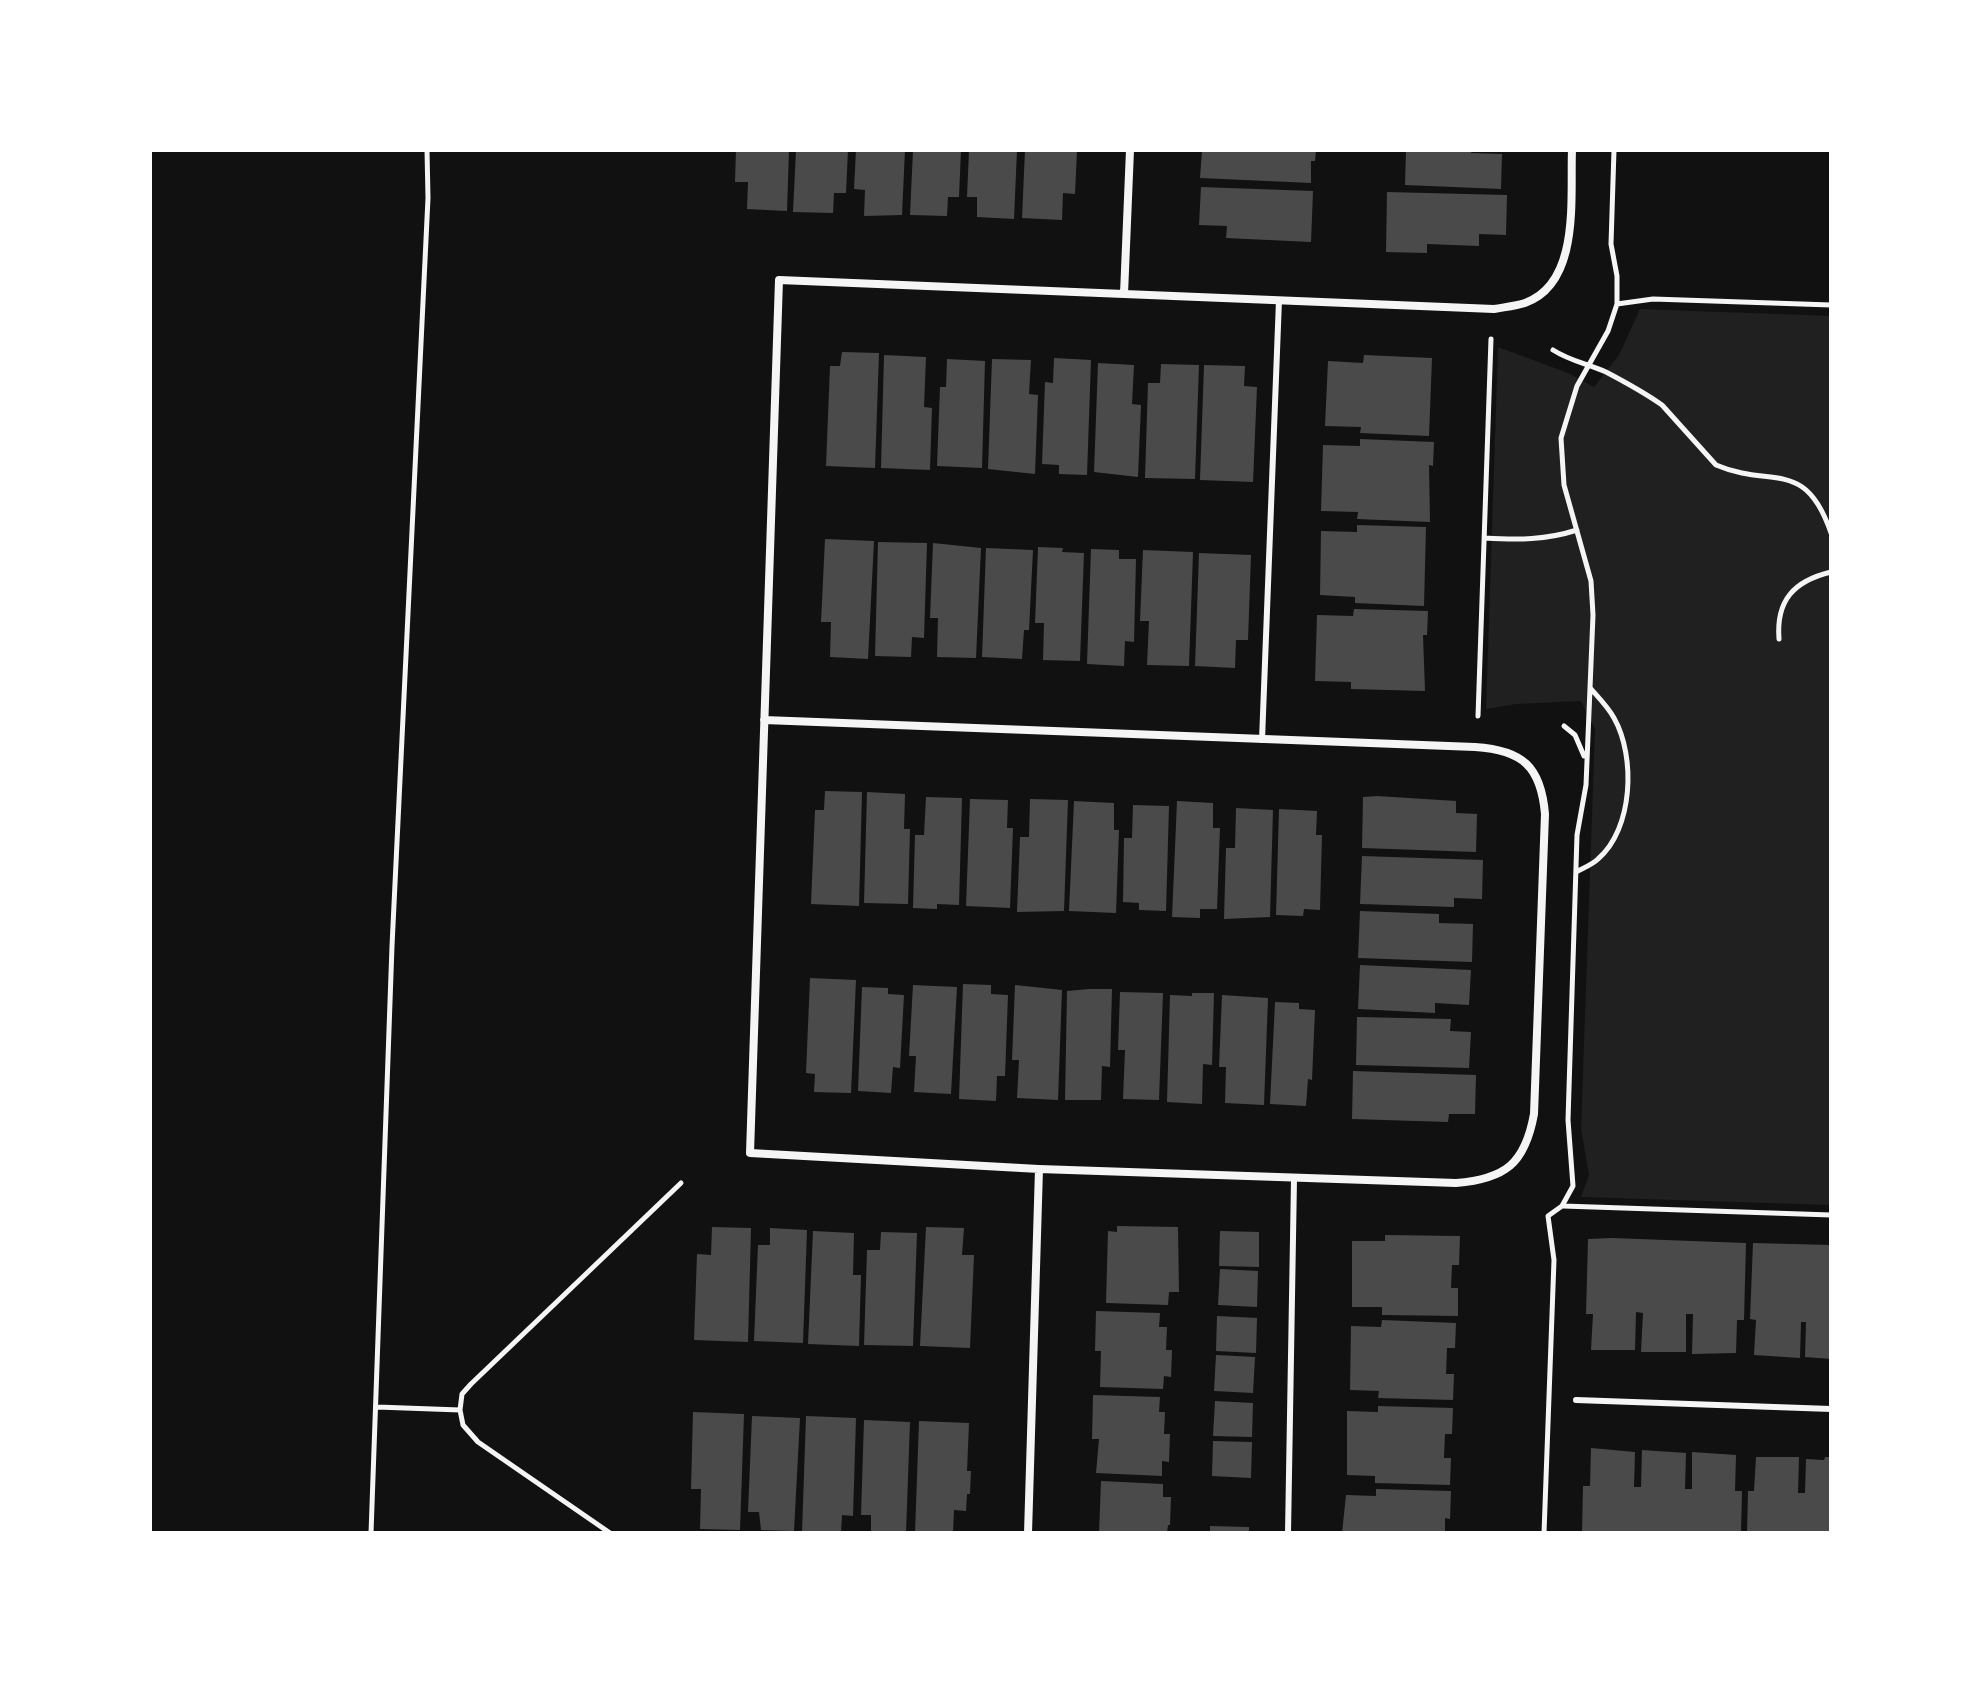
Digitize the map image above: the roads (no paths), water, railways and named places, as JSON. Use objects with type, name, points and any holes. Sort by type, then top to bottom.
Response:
[{"type":"street","points":[[1124,294],[1130,150]]},
{"type":"street","points":[[764,720],[1493,748],[1511,754],[1528,765],[1539,780],[1545,814],[1534,1114],[1530,1135],[1511,1167],[1494,1177],[1476,1181],[1294,1179],[750,1153],[764,720],[779,280],[1494,309],[1528,302],[1555,281],[1563,265],[1567,246],[1572,150]]},
{"type":"street","points":[[1028,1533],[1039,1169]]},
{"type":"lane","points":[[1262,740],[1279,300]]},
{"type":"lane","points":[[1288,1533],[1294,1179]]},
{"type":"lane","points":[[1576,1400],[1831,1409]]}]
